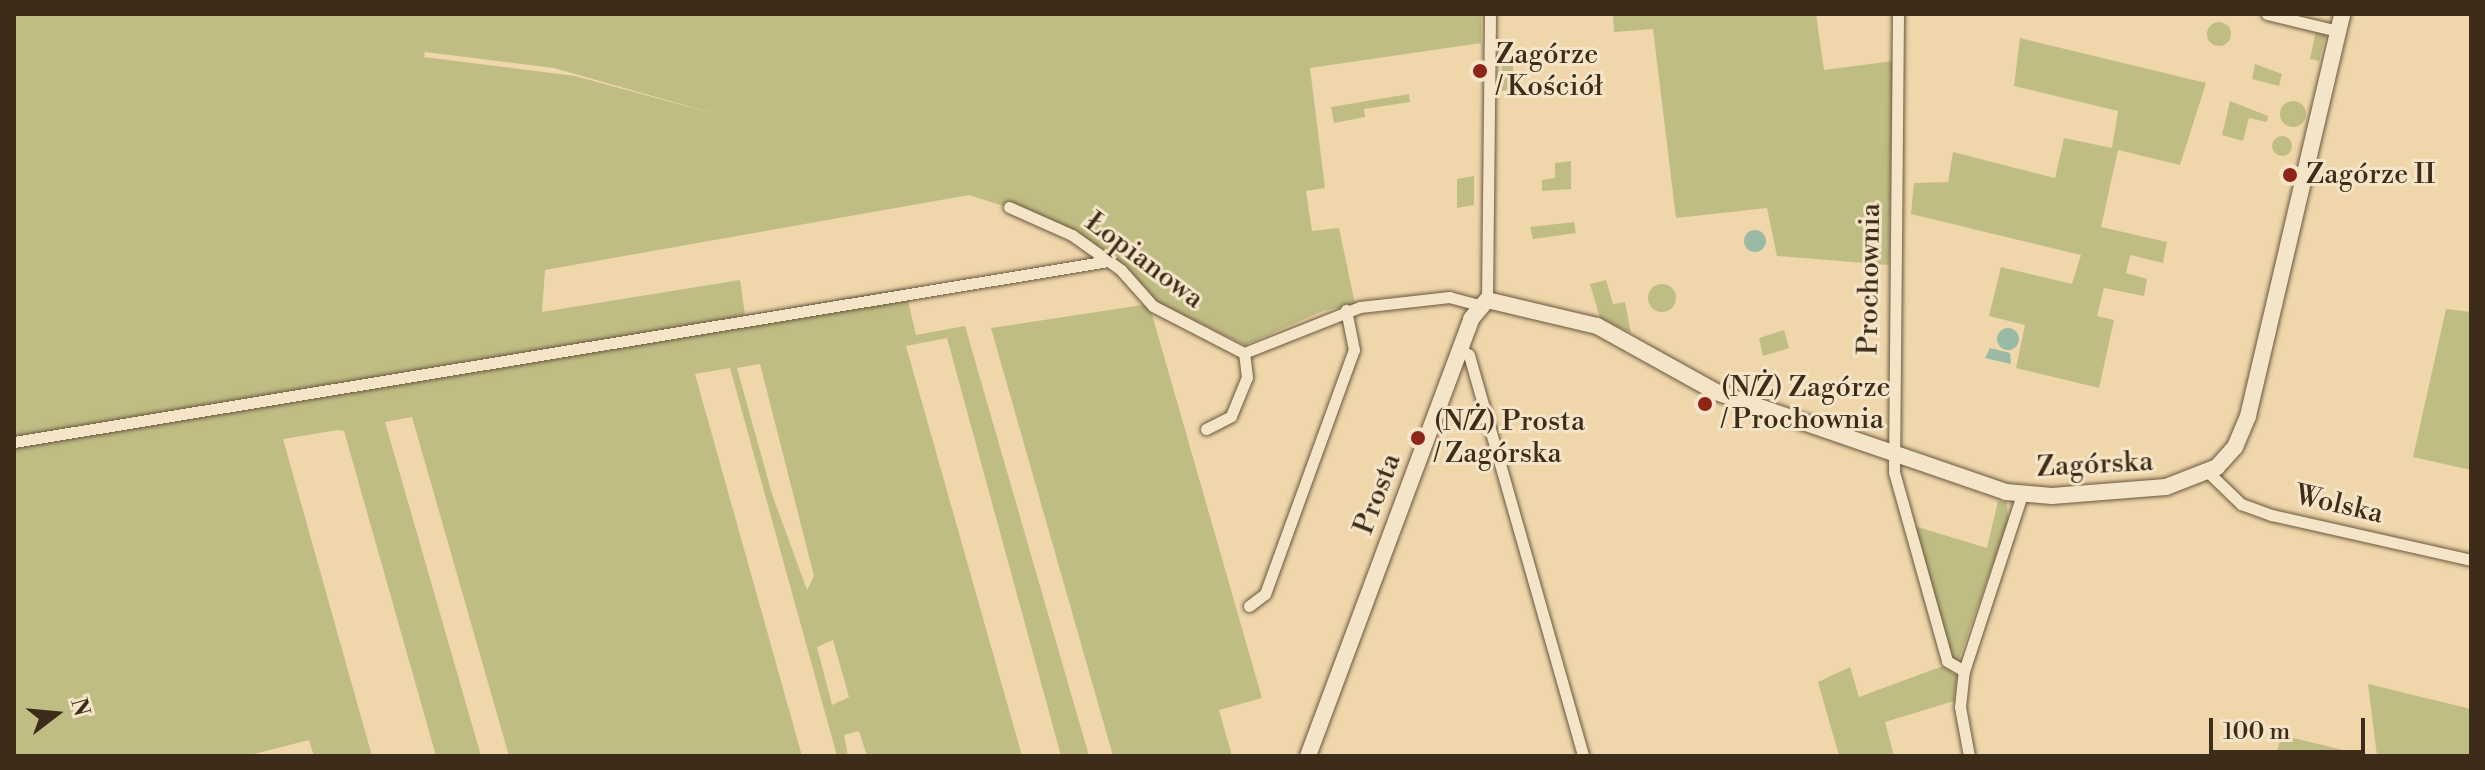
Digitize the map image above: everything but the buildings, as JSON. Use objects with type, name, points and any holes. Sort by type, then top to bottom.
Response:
[{"type":"street","name":"Prosta","points":[[1308,756],[1461,350],[1483,303],[1490,14]]},
{"type":"street","name":"Prochownia","points":[[1898,14],[1894,472],[1944,653],[1952,667],[1964,671]]},
{"type":"street","points":[[2267,14],[2340,22]]},
{"type":"street","name":"Zagórska","points":[[1483,303],[1597,326],[1716,392],[2022,495],[2166,487],[2209,473],[2235,447],[2248,416],[2340,22]]},
{"type":"street","name":"Łopianowa","points":[[1009,207],[1072,235],[1108,261],[1153,306],[1244,353]]},
{"type":"street","points":[[14,442],[1108,261]]},
{"type":"street","points":[[1206,429],[1231,416],[1247,377],[1244,353],[1346,310],[1449,297],[1483,303]]},
{"type":"street","points":[[1249,606],[1265,594],[1354,350],[1346,310]]},
{"type":"street","points":[[1461,350],[1469,355],[1583,756]]},
{"type":"street","name":"Wolska","points":[[2209,473],[2241,504],[2261,511],[2471,560]]},
{"type":"street","points":[[1969,756],[1960,707],[1964,671],[2022,495]]},
{"type":"shaded area","points":[[14,14],[1481,14],[1481,43],[1310,68],[1325,188],[1306,191],[1312,231],[1339,228],[1355,304],[1323,311],[1245,345],[1153,300],[1128,269],[1065,226],[969,195],[545,270],[542,312],[740,280],[745,315],[905,288],[916,335],[965,326],[1089,756],[1061,756],[947,338],[906,346],[1022,756],[867,756],[859,731],[844,735],[848,756],[837,756],[730,368],[695,374],[802,756],[509,756],[412,417],[385,422],[481,756],[436,756],[344,431],[337,430],[283,439],[372,756],[314,756],[309,740],[246,756],[14,756]],"holes":[[[425,52],[554,68],[726,117],[575,76],[424,57]],[[760,364],[814,576],[807,590],[772,494],[737,368]],[[833,640],[849,697],[832,705],[817,647]]]},
{"type":"shaded area","points":[[1613,14],[1816,14],[1824,70],[1893,61],[1889,265],[1777,256],[1767,208],[1676,218],[1653,29],[1614,32]]},
{"type":"shaded area","points":[[2219,22],[2227,26],[2231,34],[2227,42],[2219,46],[2211,42],[2207,34],[2211,26]]},
{"type":"shaded area","points":[[2316,31],[2326,33],[2319,61],[2310,59]]},
{"type":"shaded area","points":[[2020,38],[2206,83],[2180,165],[2118,150],[2101,227],[2167,242],[2163,263],[2130,255],[2126,273],[2147,279],[2144,296],[2104,288],[2097,316],[2114,320],[2099,388],[2016,368],[2025,325],[1989,316],[2001,267],[2072,284],[2081,255],[1911,214],[1914,183],[1948,182],[1953,152],[2055,178],[2064,138],[2112,148],[2118,111],[2014,86]]},
{"type":"shaded area","points":[[1513,62],[1513,89],[1502,91],[1502,63]]},
{"type":"shaded area","points":[[2255,64],[2282,74],[2279,86],[2252,79]]},
{"type":"shaded area","points":[[1409,94],[1410,102],[1364,109],[1365,117],[1334,123],[1331,107]]},
{"type":"shaded area","points":[[2230,101],[2268,116],[2267,122],[2249,118],[2243,141],[2222,135]]},
{"type":"shaded area","points":[[2293,101],[2302,105],[2306,114],[2302,123],[2293,127],[2284,123],[2280,114],[2284,105]]},
{"type":"shaded area","points":[[2282,136],[2289,139],[2292,146],[2289,153],[2282,156],[2275,153],[2272,146],[2275,139]]},
{"type":"shaded area","points":[[1571,161],[1571,189],[1542,191],[1542,180],[1555,178],[1555,163]]},
{"type":"shaded area","points":[[1474,176],[1474,205],[1457,208],[1457,179]]},
{"type":"shaded area","points":[[1574,222],[1576,233],[1533,239],[1530,227]]},
{"type":"shaded area","points":[[1755,230],[1766,241],[1755,252],[1744,241]]},
{"type":"shaded area","points":[[1606,280],[1613,304],[1625,302],[1631,333],[1600,318],[1590,284]]},
{"type":"shaded area","points":[[1662,284],[1672,288],[1676,298],[1672,308],[1662,312],[1652,308],[1648,298],[1652,288]]},
{"type":"shaded area","points":[[1149,304],[1262,698],[1219,710],[1232,756],[1113,756],[991,328]]},
{"type":"shaded area","points":[[2446,309],[2471,312],[2471,470],[2413,457]]},
{"type":"shaded area","points":[[2008,328],[2016,331],[2019,339],[2016,347],[2008,350],[2000,347],[1997,339],[2000,331]]},
{"type":"shaded area","points":[[1784,330],[1789,348],[1763,356],[1759,338]]},
{"type":"shaded area","points":[[1990,348],[2010,353],[2011,364],[1985,358]]},
{"type":"shaded area","points":[[1998,501],[2007,503],[2008,521],[1957,664],[1952,662],[1914,526],[1987,548]]},
{"type":"shaded area","points":[[1943,666],[1957,676],[1954,701],[1885,722],[1894,756],[1839,756],[1818,682],[1850,667],[1859,697]]},
{"type":"shaded area","points":[[2368,684],[2471,709],[2471,756],[2377,756]]},
{"type":"shaded area","points":[[2281,735],[2368,756],[2276,756]]},
{"type":"place","name":"Zagórze / Kościół","points":[[1480,71]]},
{"type":"place","name":"Zagórze II","points":[[2290,175]]},
{"type":"place","name":"(N/Ż) Zagórze / Prochownia","points":[[1705,404]]},
{"type":"place","name":"(N/Ż) Prosta / Zagórska","points":[[1418,438]]}]
